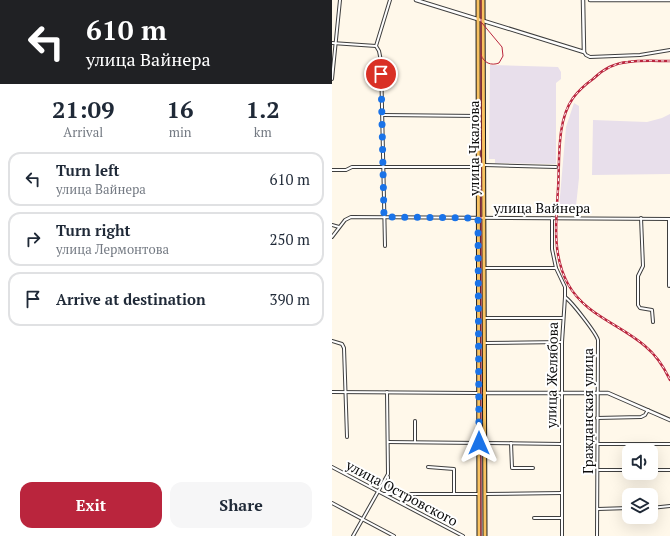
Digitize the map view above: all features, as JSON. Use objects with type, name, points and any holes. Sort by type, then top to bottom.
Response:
[{"type":"main road","name":"улица Чкалова","points":[[478,0],[479,536]]},
{"type":"main road","name":"улица Чкалова","points":[[483,0],[485,165],[485,536]]},
{"type":"main road","points":[[478,393],[484,393]]},
{"type":"street","points":[[332,80],[340,0]]},
{"type":"street","points":[[385,246],[381,61],[379,51],[376,46],[390,0]]},
{"type":"street","points":[[416,0],[584,52],[586,56],[640,54],[670,50]]},
{"type":"street","points":[[583,0],[584,52]]},
{"type":"street","points":[[590,0],[670,0]]},
{"type":"street","points":[[332,43],[376,46]]},
{"type":"street","points":[[383,114],[479,116]]},
{"type":"street","points":[[485,165],[556,167]]},
{"type":"street","points":[[332,170],[346,170],[352,167],[479,167]]},
{"type":"street","name":"улица Вайнера","points":[[332,237],[349,217],[552,217],[669,219]]},
{"type":"street","name":"улица Желябова","points":[[552,217],[552,249],[556,268],[565,287],[562,342],[562,536]]},
{"type":"street","points":[[641,218],[643,266],[638,276],[638,305],[640,308],[652,310],[653,322]]},
{"type":"street","points":[[669,219],[670,286]]},
{"type":"street","points":[[332,226],[339,227]]},
{"type":"street","points":[[484,268],[556,268]]},
{"type":"street","name":"Гражданская улица","points":[[565,297],[572,302],[582,319],[597,336],[597,536]]},
{"type":"street","points":[[484,318],[563,318]]},
{"type":"street","points":[[332,341],[342,344],[344,348],[347,436]]},
{"type":"street","points":[[485,343],[562,342]]},
{"type":"street","points":[[332,392],[478,393]]},
{"type":"street","points":[[387,392],[387,494]]},
{"type":"street","points":[[484,393],[597,392],[615,395],[670,420]]},
{"type":"street","points":[[597,418],[643,416],[648,410]]},
{"type":"street","points":[[415,421],[415,442]]},
{"type":"street","points":[[388,442],[479,443]]},
{"type":"street","points":[[485,443],[562,444]]},
{"type":"street","points":[[511,443],[512,468],[533,468]]},
{"type":"street","points":[[598,444],[670,444]]},
{"type":"street","name":"улица Островского","points":[[332,467],[463,536]]},
{"type":"street","points":[[428,467],[454,469],[454,493]]},
{"type":"street","points":[[598,470],[622,470]]},
{"type":"street","points":[[658,470],[670,470]]},
{"type":"street","points":[[353,536],[388,474]]},
{"type":"street","points":[[485,494],[562,493]]},
{"type":"street","points":[[382,494],[479,494]]},
{"type":"street","points":[[332,503],[394,536]]},
{"type":"street","points":[[658,507],[670,506]]},
{"type":"street","points":[[598,508],[622,508]]},
{"type":"street","points":[[534,518],[562,518]]},
{"type":"shaded area","points":[[490,65],[558,67],[561,72],[561,79],[556,83],[556,164],[495,163],[495,159],[489,159]]},
{"type":"shaded area","points":[[574,103],[579,106],[579,178],[576,206],[570,206],[569,209],[559,208],[566,127]]},
{"type":"shaded area","points":[[670,114],[670,174],[592,175],[593,120],[647,122]]},
{"type":"tram line","points":[[481,0],[481,536]]},
{"type":"tram line","points":[[481,55],[486,62],[491,64],[499,63],[503,56],[502,47],[482,23]]},
{"type":"railway","points":[[670,61],[633,61],[614,65],[583,87],[573,98],[564,118],[561,130],[556,225],[559,261],[568,284],[575,295],[593,311],[625,331],[653,353],[670,380]]},
{"type":"route","points":[[381,74],[384,217],[478,218],[479,443]]}]
